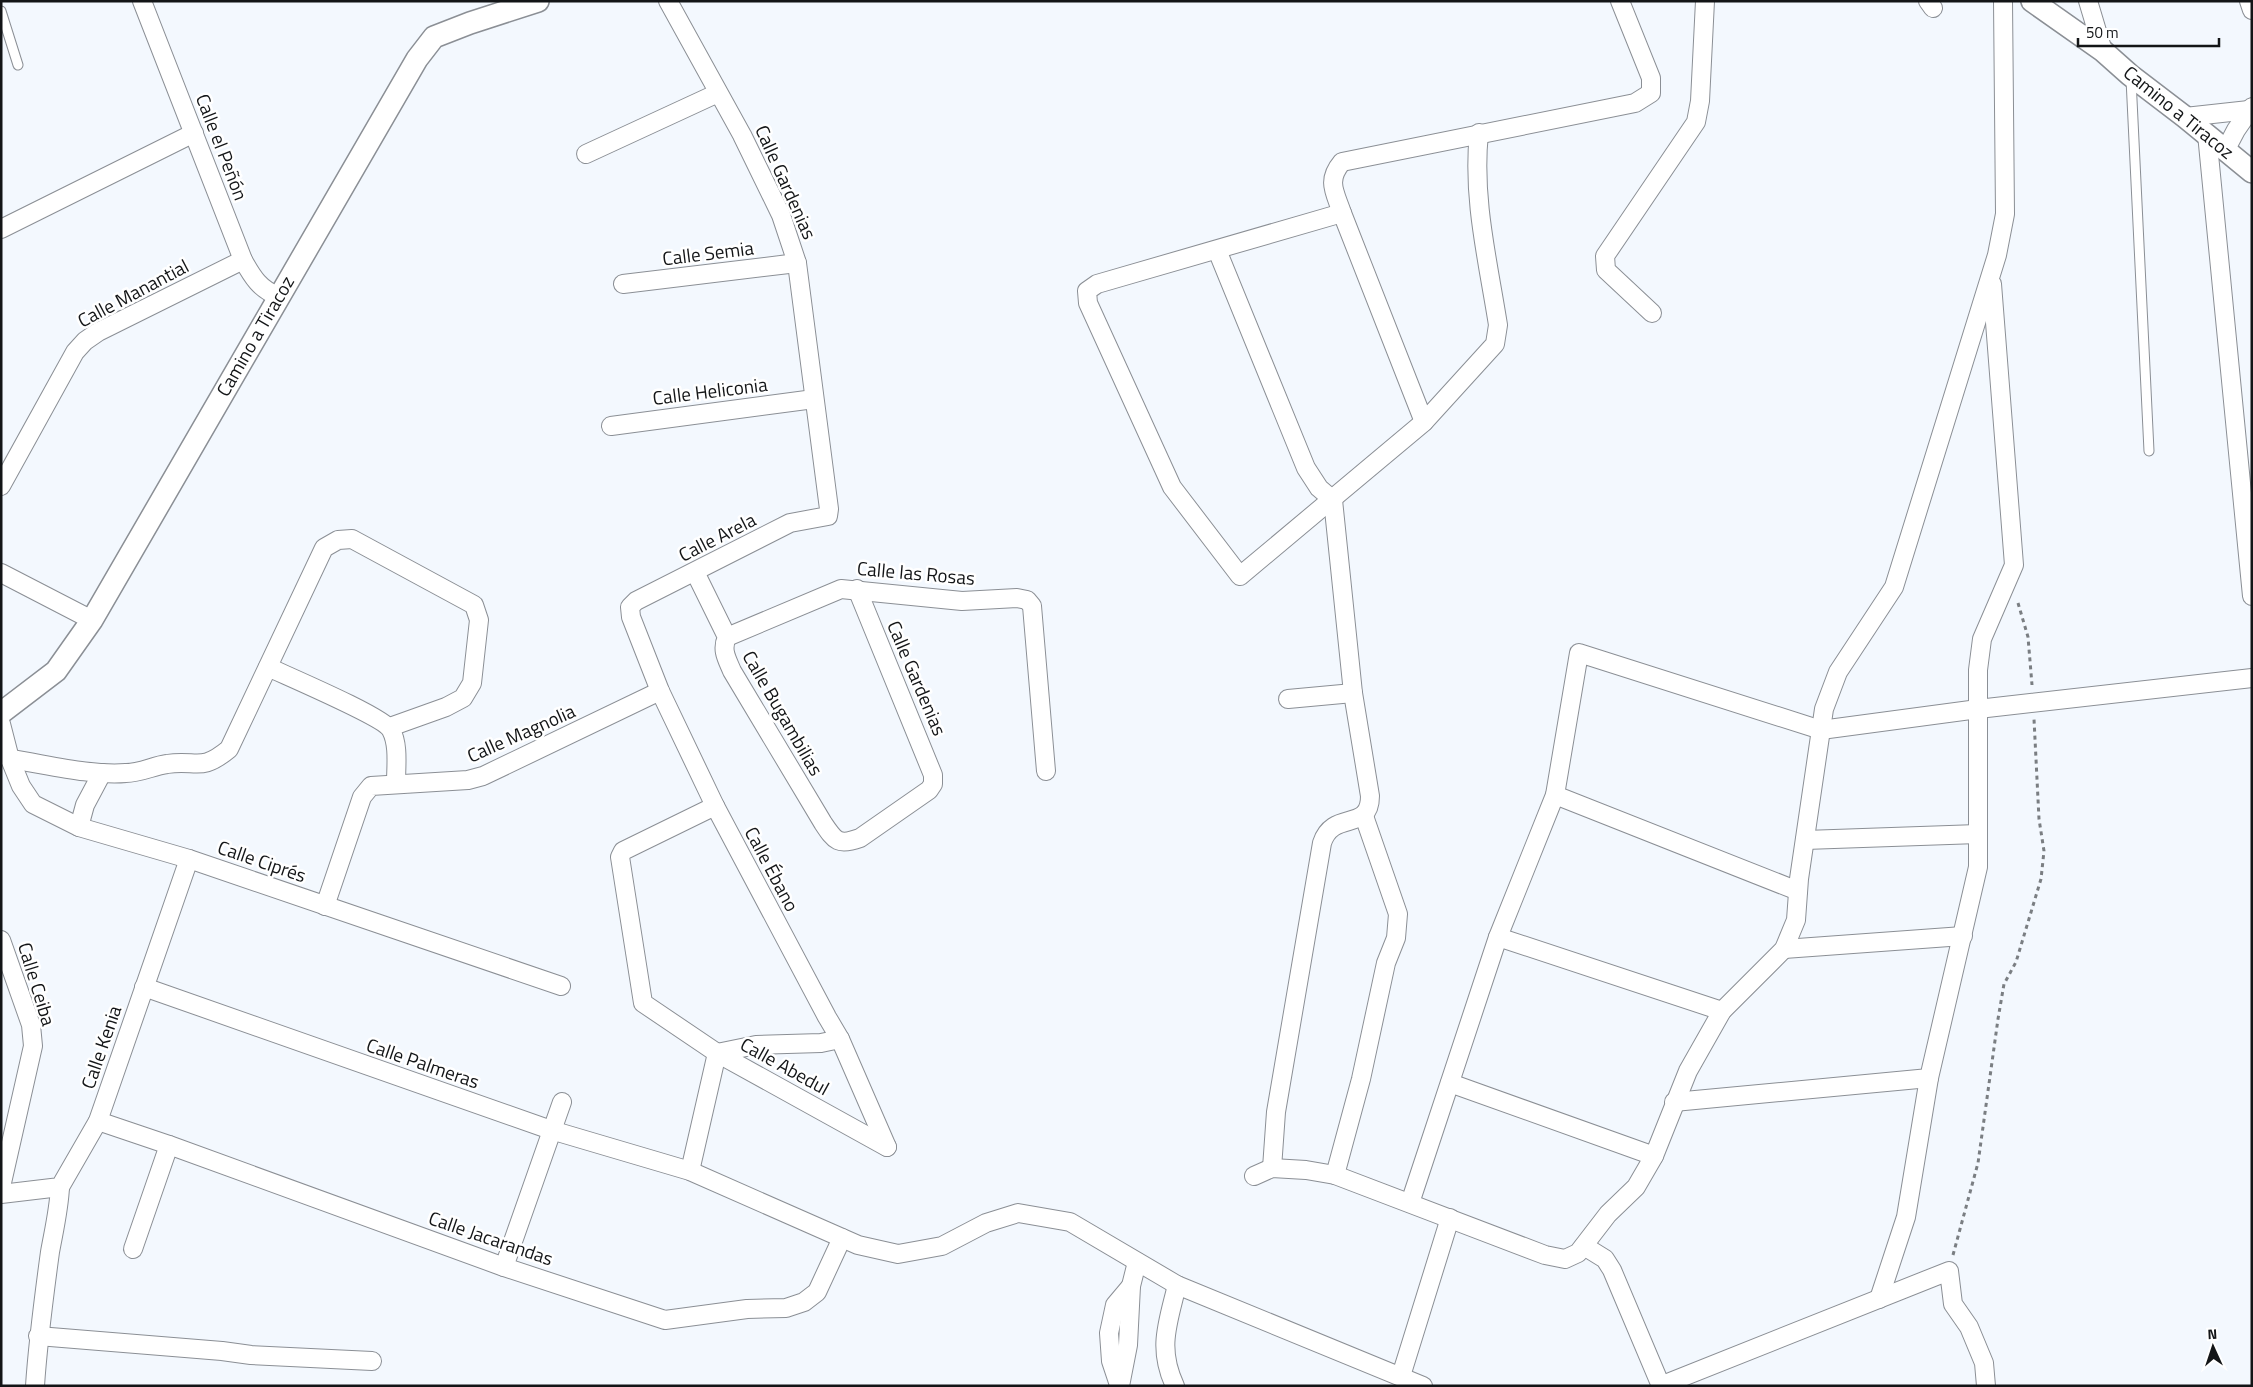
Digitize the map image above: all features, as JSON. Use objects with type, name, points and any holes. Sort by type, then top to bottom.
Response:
[{"type":"street","name":"Calle el Peñón","points":[[142,1],[243,260],[254,279],[265,291],[278,296]]},
{"type":"street","name":"Camino a Tiracoz","points":[[1,713],[56,670],[92,620],[278,296],[417,60],[434,37],[538,1]]},
{"type":"street","name":"Calle Gardenias","points":[[668,1],[742,135],[781,215],[797,263],[829,509],[828,516]]},
{"type":"street","points":[[1424,422],[1342,213],[1332,184],[1334,172],[1342,162],[1635,103],[1651,93],[1651,78],[1620,1]]},
{"type":"street","points":[[1652,313],[1606,270],[1605,256],[1696,122],[1700,101],[1705,1]]},
{"type":"street","points":[[1254,1176],[1272,1168],[1306,1170],[1335,1176],[1545,1254],[1565,1258],[1578,1253],[1608,1214],[1636,1187],[1654,1156],[1688,1071],[1722,1011],[1784,949],[1796,920],[1798,891],[1824,709],[1838,672],[1894,587],[1991,274],[2004,214],[2003,1]]},
{"type":"street","name":"Camino a Tiracoz","points":[[2032,1],[2103,51],[2130,75],[2207,134],[2252,172]]},
{"type":"street","points":[[2088,1],[2103,51]]},
{"type":"street","points":[[2249,1],[2252,10]]},
{"type":"street","points":[[586,154],[718,93]]},
{"type":"street","points":[[2185,117],[2250,109]]},
{"type":"street","points":[[2226,150],[2250,109]]},
{"type":"street","points":[[1,229],[194,133]]},
{"type":"street","points":[[1342,213],[1097,284],[1087,291],[1088,303],[1172,488],[1240,576],[1424,422],[1495,344],[1498,325],[1478,204],[1476,162],[1479,133]]},
{"type":"street","points":[[2207,134],[2252,596]]},
{"type":"street","points":[[1216,250],[1306,468],[1319,488],[1333,500],[1353,693],[1370,796],[1370,807],[1364,816],[1335,826],[1326,832],[1322,843],[1276,1112],[1272,1168]]},
{"type":"street","name":"Calle Manantial","points":[[1,486],[75,352],[84,341],[98,332],[243,260]]},
{"type":"street","name":"Calle Semia","points":[[623,284],[797,263]]},
{"type":"street","points":[[1879,1299],[1906,1216],[1929,1078],[1978,867],[1978,670],[1982,639],[2014,565],[1991,274]]},
{"type":"street","name":"Calle Heliconia","points":[[612,426],[814,399]]},
{"type":"street","name":"Calle Arela","points":[[630,607],[636,601],[790,522],[828,516]]},
{"type":"street","points":[[10,759],[102,773],[126,774],[168,764],[202,764],[216,759],[228,749],[324,548],[338,540],[352,539],[474,605],[479,620],[472,683],[463,698],[446,707],[390,727]]},
{"type":"street","name":"Calle Bugambilias","points":[[695,572],[727,637],[724,644],[724,652],[732,671],[823,823],[839,842]]},
{"type":"street","points":[[1,573],[92,620]]},
{"type":"street","name":"Calle las Rosas","points":[[727,637],[841,589],[857,589],[962,601],[1017,598],[1027,600],[1032,606],[1046,771]]},
{"type":"street","name":"Calle Gardenias","points":[[839,842],[847,843],[860,838],[929,790],[933,784],[931,765],[857,589]]},
{"type":"street","name":"Calle Ébano","points":[[630,607],[632,618],[660,691],[715,806],[840,1039],[886,1147]]},
{"type":"street","points":[[1410,1203],[1498,937],[1555,795],[1579,653],[1821,730],[1978,709],[2252,678]]},
{"type":"street","points":[[268,667],[372,716],[390,727],[396,739],[396,783]]},
{"type":"street","name":"Calle Magnolia","points":[[326,906],[362,797],[371,786],[396,783],[448,782],[483,776],[660,691]]},
{"type":"street","points":[[1288,700],[1353,693]]},
{"type":"street","name":"Calle Ciprés","points":[[1,724],[10,759],[21,786],[33,804],[79,828],[189,859],[561,986]]},
{"type":"street","points":[[79,828],[85,805],[102,773]]},
{"type":"street","points":[[1555,795],[1798,891]]},
{"type":"street","points":[[715,806],[623,851],[620,858],[643,1002],[717,1053],[756,1045],[821,1043],[840,1039]]},
{"type":"street","points":[[1335,1176],[1361,1079],[1386,963],[1396,938],[1398,914],[1364,816]]},
{"type":"street","points":[[1805,840],[1978,834]]},
{"type":"street","name":"Calle Kenia","points":[[60,1187],[98,1121],[189,859]]},
{"type":"street","points":[[1784,949],[1963,936]]},
{"type":"street","points":[[1498,937],[1722,1011]]},
{"type":"street","name":"Calle Ceiba","points":[[1,940],[29,1018],[33,1046],[1,1187]]},
{"type":"street","name":"Calle Palmeras","points":[[144,987],[551,1130],[690,1171],[858,1245],[898,1254],[942,1246],[986,1223],[1018,1213],[1070,1222],[1178,1285],[1423,1386]]},
{"type":"street","name":"Calle Abedul","points":[[690,1171],[717,1053],[886,1147]]},
{"type":"street","points":[[1674,1102],[1929,1078]]},
{"type":"street","points":[[1450,1082],[1654,1156]]},
{"type":"street","points":[[504,1267],[562,1102]]},
{"type":"street","name":"Calle Jacarandas","points":[[98,1121],[504,1267],[665,1320],[747,1309],[786,1308],[804,1302],[817,1292],[842,1238]]},
{"type":"street","points":[[133,1248],[169,1145]]},
{"type":"street","points":[[1,1194],[60,1187],[60,1205],[54,1227],[38,1336],[36,1386]]},
{"type":"street","points":[[1401,1376],[1450,1218]]},
{"type":"street","points":[[1584,1246],[1605,1259],[1612,1270],[1661,1386],[1949,1271],[1953,1304],[1969,1327],[1984,1363],[1986,1386]]},
{"type":"street","points":[[1120,1386],[1128,1345],[1131,1286],[1137,1262]]},
{"type":"street","points":[[1175,1386],[1165,1358],[1164,1339],[1178,1285]]},
{"type":"street","points":[[38,1336],[175,1346],[251,1355],[372,1361]]},
{"type":"lane","points":[[1,11],[18,65]]},
{"type":"lane","points":[[2130,75],[2149,451]]},
{"type":"path","points":[[1949,1271],[1978,1164],[2004,984],[2016,962],[2041,879],[2044,851],[2039,819],[2028,636],[2017,598]]}]
